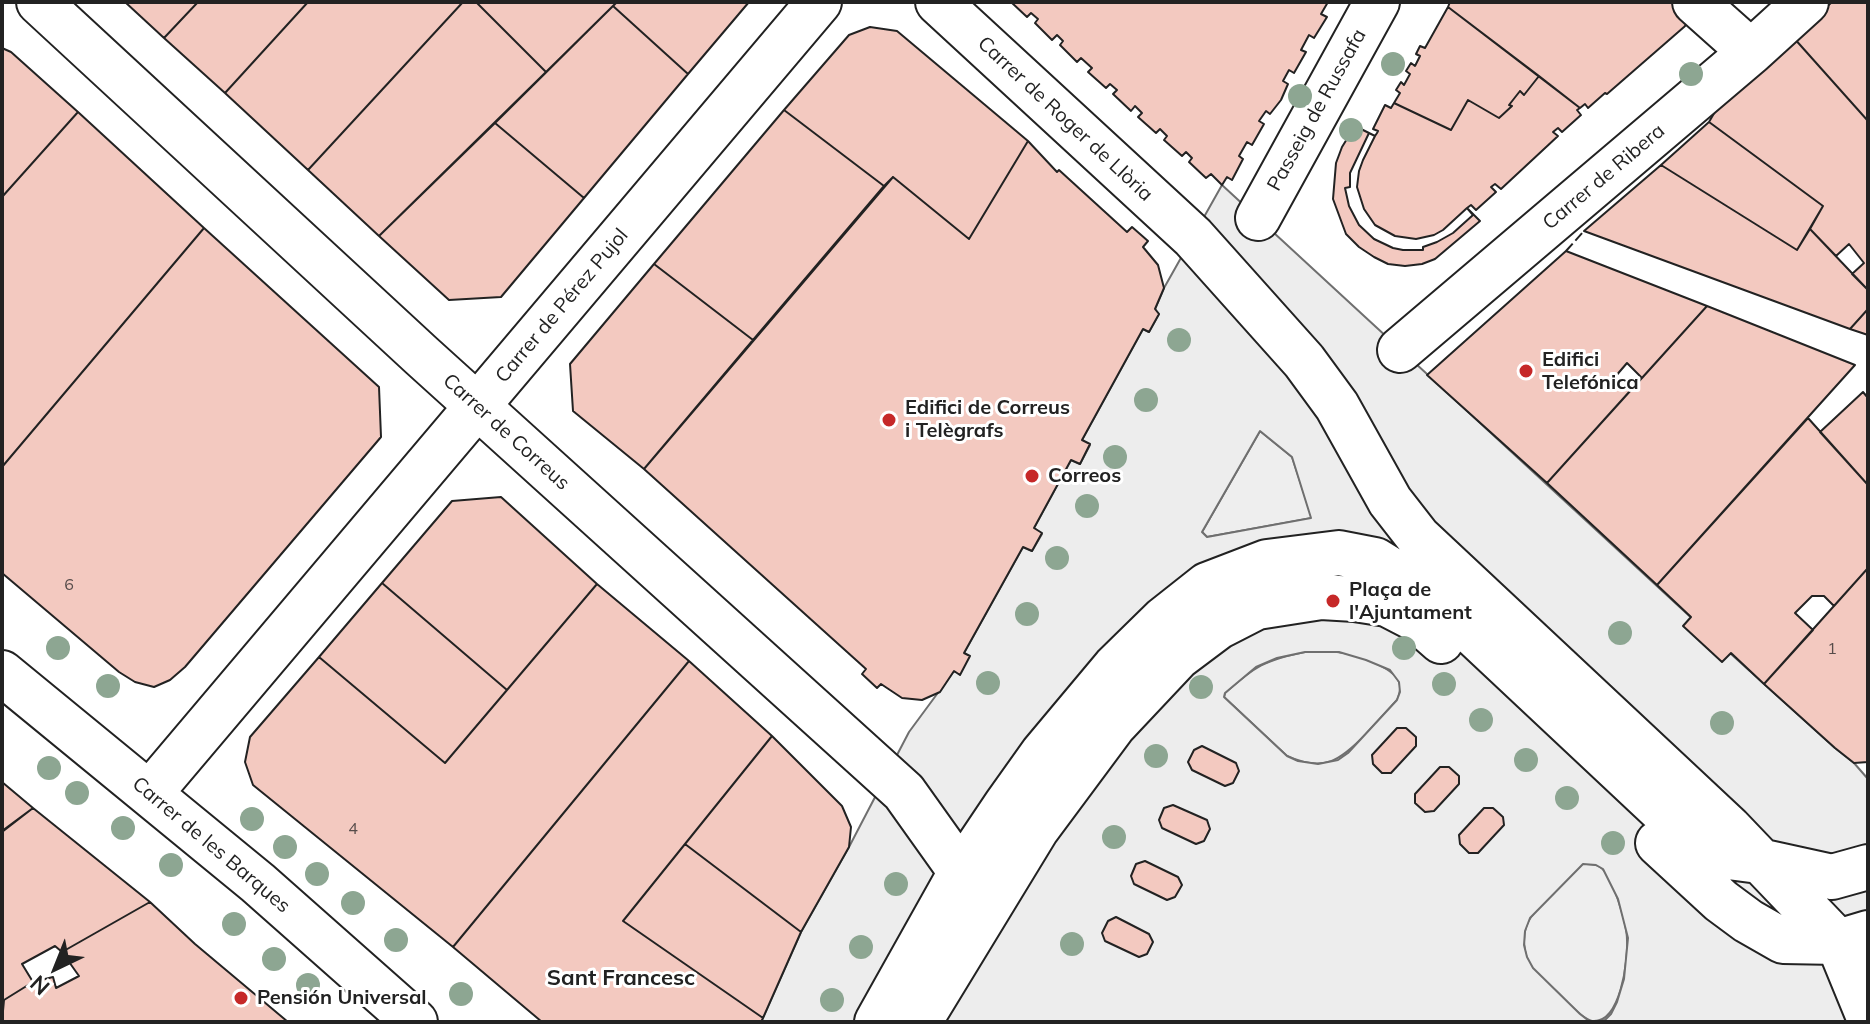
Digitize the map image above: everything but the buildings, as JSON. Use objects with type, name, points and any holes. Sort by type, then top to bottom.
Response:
[{"type":"street","name":"Carrer de Correus","points":[[39,2],[477,406],[904,792],[961,872]]},
{"type":"street","name":"Carrer de Pérez Pujol","points":[[150,793],[819,2]]},
{"type":"street","name":"Carrer de Roger de Llòria","points":[[938,2],[1193,237],[1312,372],[1337,406],[1390,501],[1418,537],[1729,828],[1759,861]]},
{"type":"street","points":[[1695,2],[1751,52]]},
{"type":"street","name":"Carrer de Ribera","points":[[1400,350],[1806,2]]},
{"type":"street","name":"Passeig de Russafa","points":[[1258,218],[1375,3]]},
{"type":"street","points":[[877,1022],[961,872],[1043,753],[1115,667],[1164,619],[1207,585],[1267,562],[1339,553],[1375,560],[1417,586],[1463,624],[1705,851],[1832,877],[1868,867]]},
{"type":"street","points":[[919,1022],[1036,830],[1114,725],[1178,657],[1218,627],[1257,607],[1321,597],[1387,604],[1416,619],[1492,686],[1721,901],[1748,921],[1783,941],[1853,938]]},
{"type":"street","name":"Carrer de les Barques","points":[[2,673],[258,883],[415,1022]]},
{"type":"street","points":[[1759,861],[1853,938],[1868,1015]]},
{"type":"shaded area","name":"Plaça de l'Ajuntament","points":[[1222,185],[1710,635],[1854,763],[1868,779],[1868,1022],[761,1022],[801,932],[909,732],[954,671],[969,656],[964,653],[1023,547],[1032,551],[1042,534],[1034,528],[1071,460],[1080,464],[1090,445],[1082,440],[1143,329],[1149,332],[1159,314],[1155,309]],"holes":[[[1260,431],[1292,457],[1311,518],[1207,537],[1202,532]],[[1305,652],[1339,652],[1390,670],[1399,682],[1400,692],[1397,700],[1338,760],[1318,764],[1298,761],[1287,756],[1224,697],[1256,667],[1277,658]],[[1583,864],[1603,869],[1618,899],[1628,938],[1624,979],[1617,1002],[1605,1020],[1589,1021],[1533,968],[1524,945],[1530,918]]]},
{"type":"shaded area","points":[[1260,431],[1292,457],[1312,518],[1207,537],[1202,532]]},
{"type":"shaded area","points":[[1305,652],[1337,652],[1363,658],[1389,671],[1400,687],[1397,700],[1357,743],[1340,757],[1322,763],[1287,756],[1224,697],[1235,684],[1261,665]]},
{"type":"shaded area","points":[[1582,864],[1598,866],[1610,880],[1622,912],[1627,940],[1624,975],[1616,1002],[1602,1019],[1592,1021],[1535,972],[1529,963],[1524,943],[1531,917]]},
{"type":"fence","points":[[1566,251],[1584,231]]},
{"type":"place","name":"Edifici Telefónica","points":[[1526,371]]},
{"type":"place","name":"Edifici de Correus i Telègrafs","points":[[889,420]]},
{"type":"place","name":"Correos","points":[[1032,476]]},
{"type":"place","name":"Plaça de l'Ajuntament","points":[[1333,601]]},
{"type":"place","name":"Pensión Universal","points":[[241,998]]},
{"type":"district","name":"Sant Francesc","points":[[621,978]]}]
